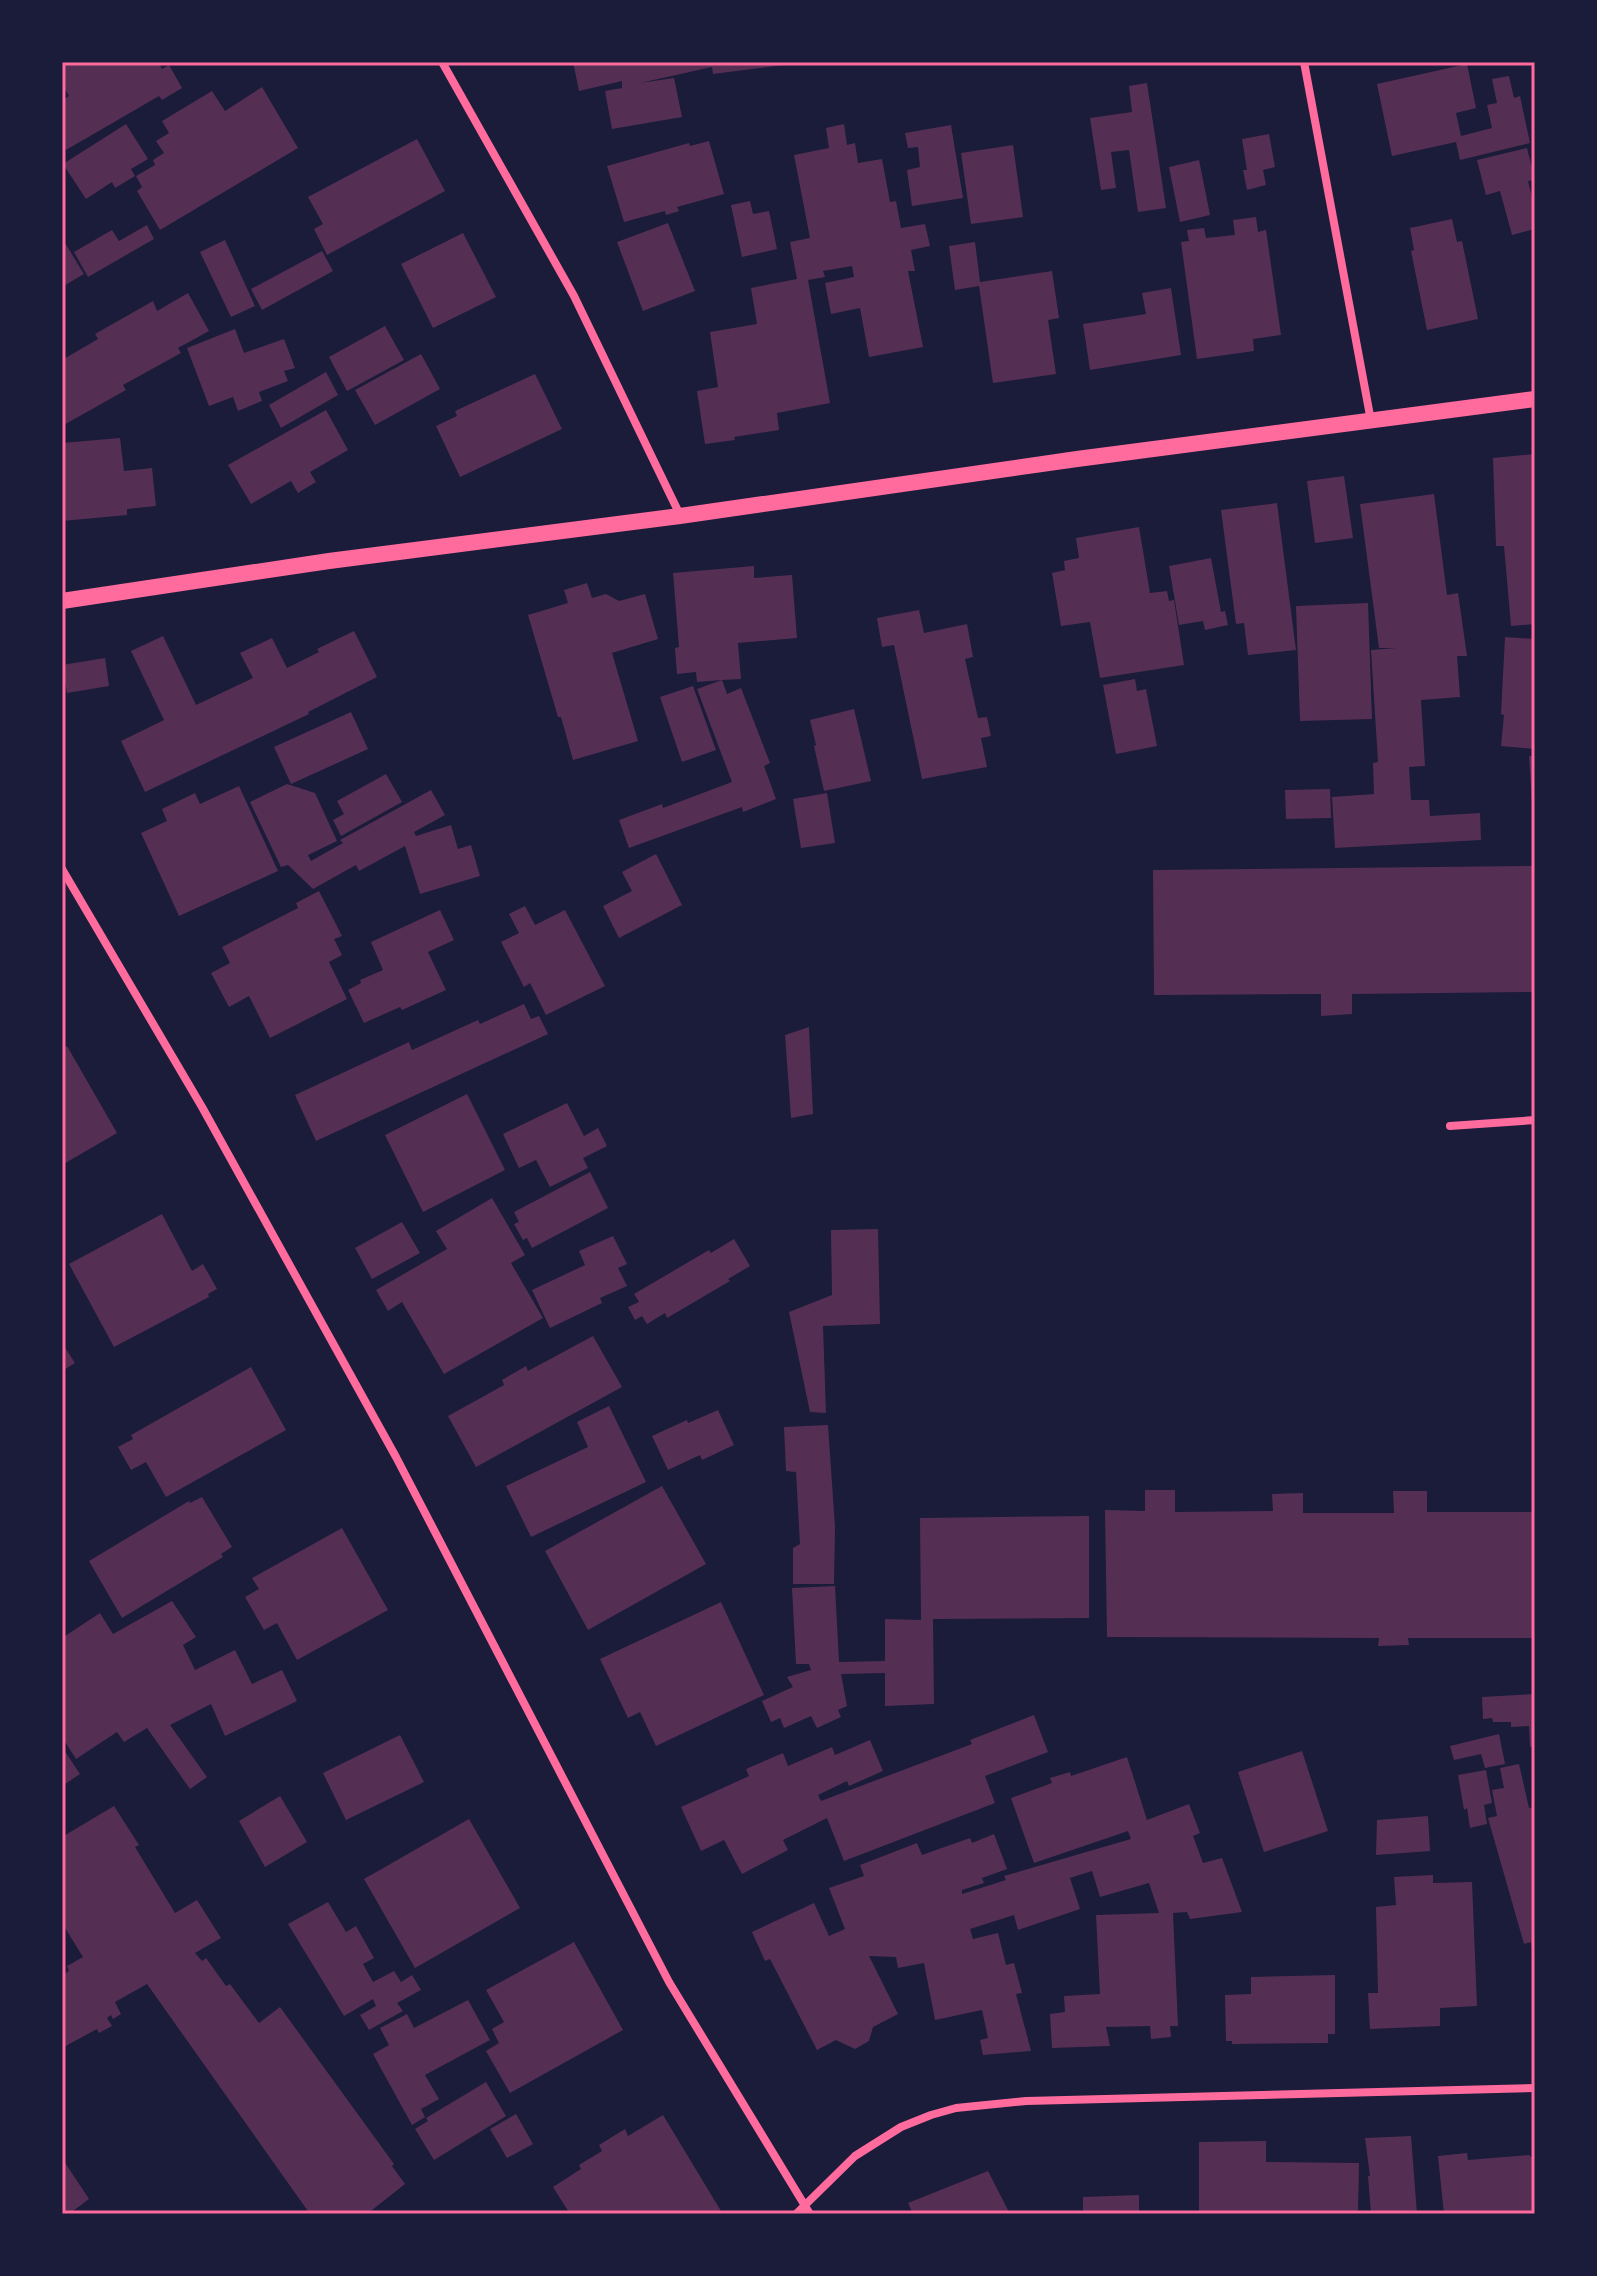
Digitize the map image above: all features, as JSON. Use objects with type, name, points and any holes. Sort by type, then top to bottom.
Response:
[{"type":"main road","points":[[62,601],[329,561],[1535,399]]},
{"type":"street","points":[[442,62],[574,296],[680,516]]},
{"type":"street","points":[[1304,62],[1371,422]]},
{"type":"street","points":[[62,869],[202,1107],[396,1457],[669,1982],[808,2210]]},
{"type":"street","points":[[1450,1126],[1535,1120]]},
{"type":"street","points":[[796,2214],[808,2210],[855,2156],[901,2127],[956,2108],[1026,2101],[1535,2088]]},
{"type":"building","points":[[62,62],[158,62],[162,69],[169,65],[182,88],[162,100],[159,96],[66,150],[62,144],[62,100],[69,96],[62,84]]},
{"type":"building","points":[[573,62],[784,62],[784,65],[713,74],[712,67],[640,83],[674,78],[682,117],[612,129],[605,91],[622,88],[622,81],[579,91]]},
{"type":"building","points":[[1467,64],[1476,108],[1456,113],[1461,136],[1492,128],[1487,105],[1497,103],[1492,79],[1509,76],[1514,98],[1520,96],[1530,143],[1460,160],[1456,142],[1392,156],[1377,84]]},
{"type":"building","points":[[1147,83],[1166,208],[1138,212],[1129,150],[1111,152],[1116,188],[1101,190],[1090,118],[1132,112],[1129,86]]},
{"type":"building","points":[[262,87],[298,148],[160,230],[137,191],[142,187],[136,176],[155,165],[153,160],[164,153],[156,141],[169,133],[162,121],[212,91],[225,111]]},
{"type":"building","points":[[126,124],[148,159],[131,169],[135,176],[115,188],[112,182],[86,199],[63,164]]},
{"type":"building","points":[[844,124],[847,145],[855,143],[858,163],[882,159],[890,202],[896,201],[901,228],[925,224],[930,246],[911,250],[915,271],[908,271],[923,347],[869,357],[860,308],[831,314],[825,283],[854,277],[852,266],[823,271],[825,277],[808,280],[830,403],[777,413],[779,430],[705,444],[697,391],[718,387],[710,332],[757,324],[751,288],[797,279],[790,242],[810,238],[794,155],[829,148],[826,128]]},
{"type":"building","points":[[951,125],[963,198],[912,206],[907,170],[920,167],[918,147],[908,148],[905,133]]},
{"type":"building","points":[[1269,134],[1275,167],[1263,170],[1266,185],[1247,190],[1242,139]]},
{"type":"building","points":[[417,139],[445,191],[327,255],[314,229],[323,224],[308,197]]},
{"type":"building","points":[[709,141],[724,194],[677,207],[679,211],[666,215],[665,211],[624,222],[607,166],[689,143],[690,146]]},
{"type":"building","points":[[1013,145],[1023,217],[971,224],[961,153]]},
{"type":"building","points":[[1527,148],[1535,180],[1528,181],[1535,209],[1535,229],[1512,235],[1500,191],[1486,195],[1477,160]]},
{"type":"building","points":[[1199,160],[1210,215],[1180,222],[1169,167]]},
{"type":"building","points":[[750,201],[753,214],[769,211],[777,249],[742,257],[731,205]]},
{"type":"building","points":[[1256,217],[1258,232],[1266,230],[1281,335],[1253,339],[1254,351],[1197,359],[1181,242],[1189,241],[1187,230],[1204,228],[1206,238],[1235,235],[1233,220]]},
{"type":"building","points":[[1452,219],[1457,242],[1462,241],[1478,319],[1427,330],[1411,251],[1414,250],[1410,228]]},
{"type":"building","points":[[668,223],[695,291],[643,311],[617,242]]},
{"type":"building","points":[[147,225],[154,239],[88,277],[74,252],[112,230],[119,241]]},
{"type":"building","points":[[463,233],[496,297],[433,328],[401,264]]},
{"type":"building","points":[[62,238],[84,274],[62,287]]},
{"type":"building","points":[[225,240],[255,306],[231,317],[200,252]]},
{"type":"building","points":[[975,242],[980,282],[1052,271],[1059,318],[1048,320],[1056,374],[993,383],[979,286],[955,290],[949,246]]},
{"type":"building","points":[[322,251],[333,271],[262,310],[251,289]]},
{"type":"building","points":[[1171,288],[1181,355],[1090,370],[1083,324],[1146,314],[1142,293]]},
{"type":"building","points":[[188,293],[209,331],[178,348],[181,353],[123,385],[126,390],[62,426],[62,360],[98,339],[95,334],[153,301],[157,311]]},
{"type":"building","points":[[385,326],[404,360],[347,391],[329,357]]},
{"type":"building","points":[[235,329],[244,353],[284,339],[295,368],[284,371],[288,381],[259,392],[262,401],[238,411],[233,397],[209,406],[187,348]]},
{"type":"building","points":[[421,354],[440,389],[375,425],[355,390]]},
{"type":"building","points":[[326,372],[338,395],[281,428],[269,405]]},
{"type":"building","points":[[535,374],[562,429],[460,477],[436,426],[457,416],[455,411]]},
{"type":"building","points":[[326,410],[348,450],[310,472],[316,482],[298,493],[291,481],[251,504],[228,465]]},
{"type":"building","points":[[120,438],[124,471],[152,468],[156,506],[127,509],[127,515],[62,521],[62,443]]},
{"type":"building","points":[[1535,454],[1535,624],[1511,626],[1504,546],[1496,546],[1493,458]]},
{"type":"building","points":[[1344,476],[1353,538],[1315,543],[1307,481]]},
{"type":"building","points":[[1434,494],[1447,595],[1458,593],[1467,656],[1457,656],[1460,697],[1421,700],[1425,766],[1409,767],[1411,800],[1429,800],[1430,816],[1480,813],[1481,840],[1335,848],[1332,797],[1374,794],[1373,763],[1378,762],[1371,650],[1396,648],[1379,648],[1360,504]]},
{"type":"building","points":[[1277,503],[1296,650],[1248,655],[1244,623],[1236,624],[1221,510]]},
{"type":"building","points":[[1139,527],[1150,593],[1167,591],[1169,601],[1174,600],[1184,665],[1100,678],[1090,622],[1061,626],[1052,573],[1065,570],[1064,561],[1079,558],[1076,538]]},
{"type":"building","points":[[1211,558],[1221,612],[1225,611],[1228,625],[1205,630],[1203,621],[1179,625],[1169,566]]},
{"type":"building","points":[[754,566],[754,578],[792,575],[797,638],[738,643],[741,679],[697,682],[696,672],[677,674],[675,648],[679,647],[673,573]]},
{"type":"building","points":[[587,583],[592,598],[606,594],[619,601],[645,594],[658,639],[612,653],[638,741],[573,760],[528,615],[568,603],[564,590]]},
{"type":"building","points":[[1368,603],[1372,719],[1300,721],[1296,606]]},
{"type":"building","points":[[919,610],[924,633],[967,624],[973,657],[965,659],[978,718],[987,717],[991,736],[981,738],[987,767],[922,779],[894,645],[882,647],[877,618]]},
{"type":"building","points":[[354,631],[377,677],[309,714],[145,792],[121,741],[164,720],[131,651],[163,636],[196,705],[253,678],[240,653],[272,638],[287,668]]},
{"type":"building","points":[[1505,637],[1535,639],[1535,749],[1501,746]]},
{"type":"building","points":[[105,658],[109,686],[67,693],[62,665]]},
{"type":"building","points":[[1135,679],[1137,691],[1146,689],[1157,746],[1116,754],[1103,685]]},
{"type":"building","points":[[722,680],[727,694],[741,688],[770,763],[764,766],[776,799],[743,812],[742,807],[629,848],[619,820],[662,804],[663,808],[732,782],[697,689]]},
{"type":"building","points":[[693,686],[716,750],[682,762],[660,697]]},
{"type":"building","points":[[854,709],[871,781],[824,791],[810,720]]},
{"type":"building","points":[[351,712],[368,749],[291,784],[274,747]]},
{"type":"building","points":[[1529,756],[1535,756],[1535,817],[1533,817]]},
{"type":"building","points":[[386,774],[402,802],[341,836],[333,820],[344,814],[337,801]]},
{"type":"building","points":[[287,784],[315,793],[337,841],[308,855],[311,861],[343,843],[340,840],[431,790],[445,815],[414,832],[416,836],[451,825],[458,849],[471,845],[480,876],[420,894],[405,846],[359,871],[356,865],[313,889],[288,865],[281,867],[250,802]]},
{"type":"building","points":[[239,786],[278,871],[179,916],[141,833],[167,821],[162,809],[195,793],[200,804]]},
{"type":"building","points":[[1330,789],[1331,818],[1286,819],[1285,790]]},
{"type":"building","points":[[827,793],[835,843],[801,848],[793,799]]},
{"type":"building","points":[[656,854],[682,905],[619,938],[603,906],[632,891],[622,872]]},
{"type":"building","points":[[1535,866],[1535,992],[1352,994],[1352,1014],[1321,1016],[1321,994],[1154,995],[1153,870]]},
{"type":"building","points":[[319,891],[342,936],[334,939],[342,955],[329,962],[347,999],[270,1038],[249,996],[229,1007],[211,973],[230,963],[222,947],[298,908],[296,903]]},
{"type":"building","points":[[525,906],[535,925],[565,910],[605,986],[546,1015],[530,983],[524,987],[501,942],[519,933],[509,914]]},
{"type":"building","points":[[440,910],[454,940],[428,952],[446,990],[364,1023],[348,990],[361,983],[360,980],[383,970],[371,942]]},
{"type":"building","points":[[524,1004],[531,1019],[539,1016],[548,1034],[316,1141],[295,1095],[409,1042],[412,1050],[478,1020],[480,1024]]},
{"type":"building","points":[[809,1027],[813,1114],[791,1118],[785,1035]]},
{"type":"building","points":[[67,1046],[117,1133],[62,1165],[62,1049]]},
{"type":"building","points":[[467,1094],[505,1170],[423,1212],[385,1135]]},
{"type":"building","points":[[567,1103],[584,1136],[598,1128],[607,1146],[583,1158],[588,1168],[550,1187],[536,1160],[519,1168],[503,1134]]},
{"type":"building","points":[[590,1172],[608,1208],[532,1248],[514,1224],[519,1222],[514,1212]]},
{"type":"building","points":[[492,1198],[525,1255],[511,1263],[543,1318],[444,1374],[402,1302],[388,1311],[376,1290],[447,1249],[436,1231]]},
{"type":"building","points":[[162,1214],[192,1271],[203,1264],[217,1289],[208,1294],[209,1297],[114,1347],[69,1264]]},
{"type":"building","points":[[402,1222],[420,1253],[372,1279],[355,1248]]},
{"type":"building","points":[[878,1229],[880,1324],[823,1326],[826,1413],[810,1412],[789,1312],[832,1295],[831,1230]]},
{"type":"building","points":[[613,1236],[627,1264],[618,1268],[627,1286],[600,1298],[602,1303],[550,1328],[532,1290],[585,1265],[579,1251]]},
{"type":"building","points":[[734,1239],[750,1266],[667,1318],[665,1313],[647,1324],[642,1316],[635,1320],[628,1307],[639,1302],[634,1294],[709,1250],[711,1253]]},
{"type":"building","points":[[593,1336],[622,1387],[476,1467],[448,1416],[504,1385],[502,1380],[526,1366],[528,1371]]},
{"type":"building","points":[[62,1343],[75,1363],[62,1371]]},
{"type":"building","points":[[251,1367],[286,1430],[166,1497],[146,1462],[131,1470],[118,1447],[133,1439],[131,1435]]},
{"type":"building","points":[[609,1406],[646,1482],[531,1537],[506,1486],[588,1447],[577,1422]]},
{"type":"building","points":[[718,1410],[734,1445],[702,1460],[700,1455],[668,1470],[652,1436]]},
{"type":"building","points":[[828,1425],[835,1527],[834,1584],[793,1584],[793,1548],[800,1544],[796,1472],[786,1471],[784,1427]]},
{"type":"building","points":[[662,1486],[706,1564],[588,1630],[545,1551]]},
{"type":"building","points":[[1145,1490],[1175,1490],[1175,1512],[1273,1511],[1272,1494],[1303,1493],[1303,1513],[1394,1513],[1393,1491],[1427,1491],[1427,1512],[1535,1512],[1535,1638],[1408,1638],[1409,1645],[1378,1646],[1379,1638],[1107,1637],[1105,1510],[1145,1511]]},
{"type":"building","points":[[202,1497],[232,1547],[221,1554],[223,1557],[122,1618],[89,1561],[189,1501]]},
{"type":"building","points":[[1089,1516],[1089,1618],[933,1619],[934,1704],[885,1706],[885,1673],[841,1674],[847,1706],[838,1710],[841,1717],[817,1728],[811,1716],[784,1728],[780,1718],[771,1722],[762,1701],[793,1687],[787,1677],[811,1670],[809,1664],[796,1664],[792,1588],[835,1586],[839,1662],[885,1661],[885,1619],[921,1620],[920,1518]]},
{"type":"building","points":[[342,1528],[388,1610],[297,1660],[277,1623],[264,1630],[245,1597],[259,1589],[252,1578]]},
{"type":"building","points":[[172,1601],[196,1637],[183,1645],[195,1670],[235,1650],[252,1684],[282,1670],[297,1701],[225,1736],[211,1704],[170,1725],[207,1777],[190,1789],[147,1728],[124,1742],[117,1732],[76,1759],[62,1737],[62,1638],[100,1613],[113,1634]]},
{"type":"building","points":[[721,1602],[764,1695],[656,1746],[640,1712],[628,1718],[600,1659]]},
{"type":"building","points":[[1535,1694],[1535,1746],[1530,1747],[1529,1726],[1511,1727],[1511,1722],[1483,1719],[1482,1697]]},
{"type":"building","points":[[1034,1715],[1048,1752],[985,1776],[995,1803],[844,1861],[827,1818],[783,1840],[788,1850],[742,1874],[724,1840],[701,1851],[681,1807],[749,1776],[746,1769],[783,1753],[788,1766],[832,1747],[835,1755],[870,1740],[883,1771],[849,1786],[847,1781],[818,1795],[821,1801],[972,1744],[970,1740]]},
{"type":"building","points":[[1499,1734],[1505,1764],[1485,1768],[1481,1754],[1454,1760],[1450,1746]]},
{"type":"building","points":[[400,1735],[424,1782],[346,1820],[323,1773]]},
{"type":"building","points":[[62,1747],[80,1774],[62,1786]]},
{"type":"building","points":[[1302,1751],[1328,1831],[1264,1852],[1238,1772]]},
{"type":"building","points":[[1127,1757],[1147,1820],[1189,1804],[1200,1833],[1193,1836],[1203,1863],[1222,1858],[1242,1912],[1190,1919],[1187,1912],[1173,1913],[1178,2026],[1170,2026],[1171,2037],[1151,2039],[1150,2026],[1106,2027],[1110,2046],[1052,2048],[1050,2014],[1065,2012],[1064,1996],[1100,1994],[1096,1915],[1159,1913],[1149,1883],[1100,1897],[1092,1871],[1070,1878],[1080,1909],[1018,1930],[1014,1915],[970,1929],[973,1939],[998,1933],[1006,1965],[1014,1963],[1022,1993],[1016,1994],[1031,2051],[983,2055],[980,2040],[988,2038],[982,2010],[935,2020],[924,1963],[898,1968],[896,1957],[869,1956],[898,2014],[873,2027],[869,2041],[855,2049],[836,2040],[817,2050],[770,1959],[765,1961],[752,1932],[814,1903],[829,1936],[845,1929],[829,1888],[864,1876],[860,1865],[917,1843],[922,1855],[970,1838],[972,1843],[994,1834],[1007,1869],[982,1878],[984,1883],[962,1890],[962,1894],[1006,1880],[1004,1876],[1131,1839],[1128,1831],[1034,1863],[1011,1798],[1052,1783],[1050,1778],[1070,1772],[1071,1776]]},
{"type":"building","points":[[1519,1764],[1529,1808],[1535,1807],[1535,1956],[1531,1942],[1524,1944],[1488,1818],[1497,1816],[1492,1790],[1504,1788],[1500,1768]]},
{"type":"building","points":[[1486,1770],[1492,1803],[1484,1805],[1487,1824],[1470,1828],[1458,1775]]},
{"type":"building","points":[[280,1796],[307,1842],[265,1867],[239,1821]]},
{"type":"building","points":[[114,1806],[139,1845],[135,1847],[175,1913],[197,1900],[221,1938],[195,1953],[202,1961],[206,1958],[226,1986],[230,1984],[259,2023],[280,2007],[394,2164],[392,2166],[405,2184],[367,2214],[310,2214],[147,1984],[115,2002],[121,2014],[113,2019],[111,2015],[107,2018],[112,2026],[99,2033],[97,2029],[62,2048],[62,1975],[69,1971],[67,1966],[83,1957],[62,1923],[62,1837]]},
{"type":"building","points":[[1428,1816],[1430,1851],[1376,1855],[1377,1820]]},
{"type":"building","points":[[469,1819],[520,1908],[415,1968],[364,1879]]},
{"type":"building","points":[[1433,1875],[1433,1883],[1472,1882],[1477,2006],[1440,2008],[1440,2026],[1370,2029],[1368,1993],[1378,1993],[1376,1907],[1396,1905],[1394,1877]]},
{"type":"building","points":[[328,1902],[346,1932],[356,1926],[374,1958],[363,1964],[373,1982],[394,1971],[401,1982],[412,1975],[421,1990],[397,2003],[403,2011],[369,2030],[360,2015],[376,2006],[373,1999],[344,2016],[288,1924]]},
{"type":"building","points":[[574,1942],[623,2030],[510,2093],[486,2051],[499,2043],[492,2029],[504,2022],[486,1990]]},
{"type":"building","points":[[1335,1975],[1335,2034],[1328,2034],[1328,2043],[1232,2044],[1232,2041],[1226,2041],[1225,1995],[1251,1994],[1251,1977]]},
{"type":"building","points":[[468,2000],[490,2040],[425,2075],[439,2099],[421,2109],[425,2117],[412,2125],[373,2054],[389,2045],[380,2028],[407,2014],[414,2028]]},
{"type":"building","points":[[486,2082],[506,2116],[434,2160],[415,2129],[428,2121],[426,2118]]},
{"type":"building","points":[[516,2114],[533,2144],[507,2158],[490,2129]]},
{"type":"building","points":[[663,2115],[721,2211],[716,2214],[570,2214],[553,2187],[602,2151],[599,2145],[625,2129],[628,2136]]},
{"type":"building","points":[[1411,2136],[1417,2214],[1371,2214],[1365,2138]]},
{"type":"building","points":[[1266,2141],[1266,2162],[1359,2163],[1358,2214],[1199,2214],[1199,2142]]},
{"type":"building","points":[[1467,2153],[1468,2160],[1529,2155],[1535,2160],[1535,2214],[1444,2214],[1438,2156]]},
{"type":"building","points":[[62,2158],[89,2199],[69,2214],[62,2214]]},
{"type":"building","points":[[988,2171],[1010,2214],[913,2214],[908,2203]]},
{"type":"building","points":[[1139,2195],[1139,2214],[1083,2214],[1083,2197]]}]
